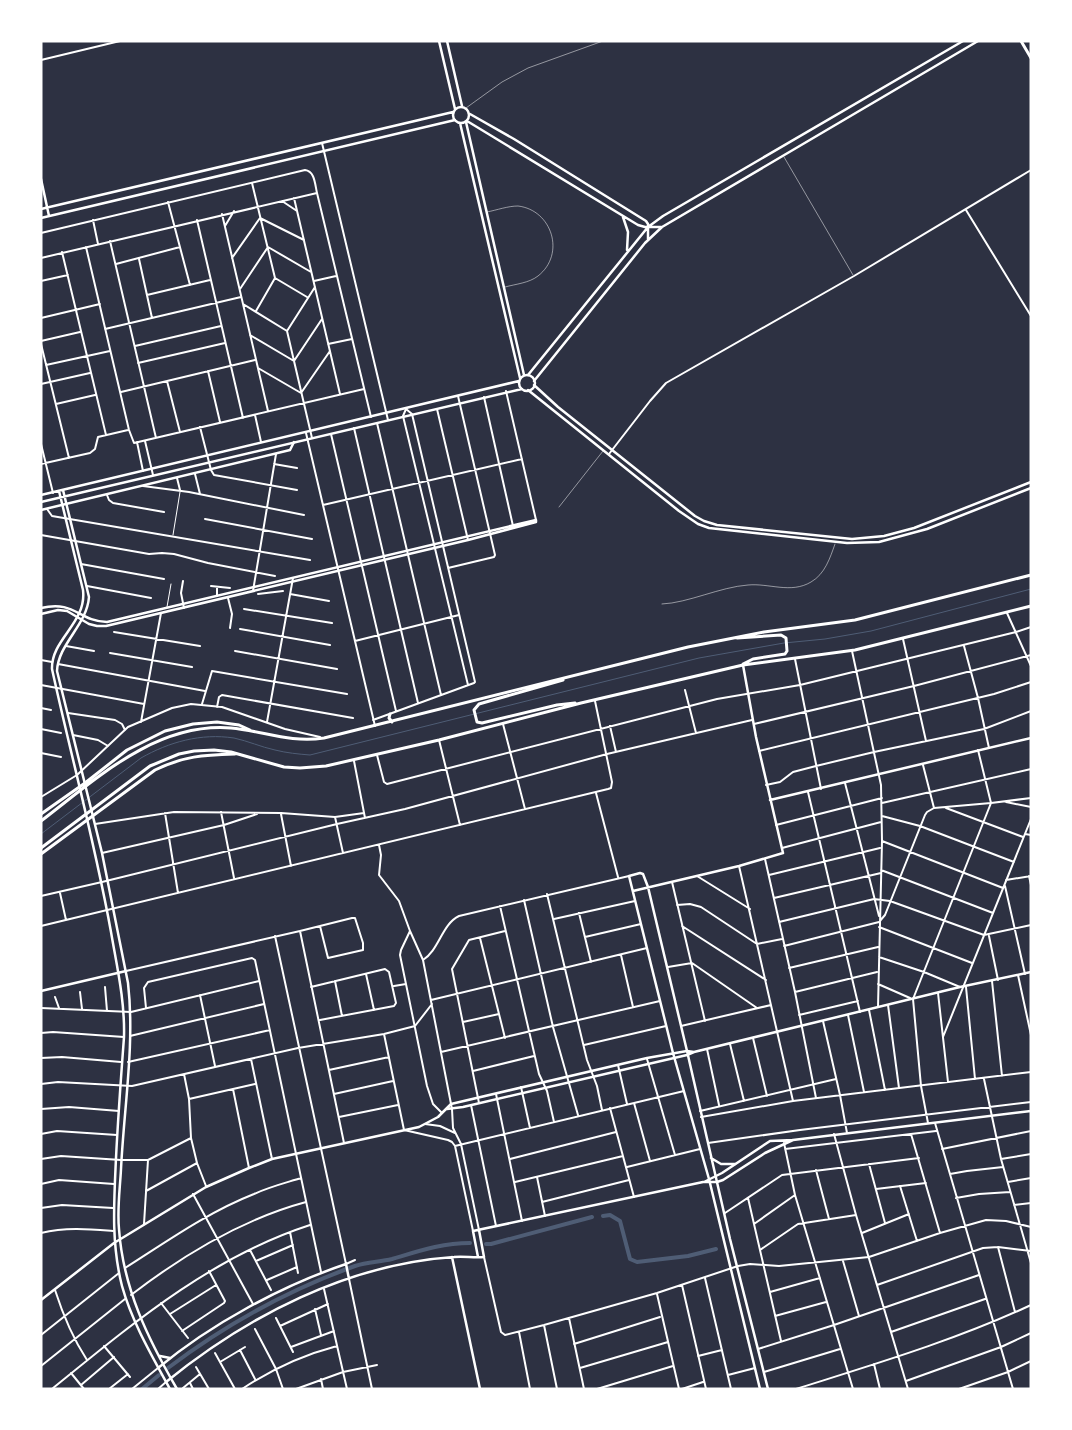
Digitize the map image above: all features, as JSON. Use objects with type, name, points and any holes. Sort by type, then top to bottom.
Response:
[{"type":"main road","points":[[1021,41],[1031,58]]},
{"type":"main road","points":[[41,821],[143,747],[160,739],[191,730],[220,728],[251,730],[296,740],[324,738],[730,638],[855,620],[1031,575]]},
{"type":"main road","points":[[41,848],[136,776],[165,758],[194,751],[214,750],[300,768],[326,766],[354,761],[581,703],[743,665],[852,650],[1031,606]]},
{"type":"main road","points":[[730,638],[781,635],[786,639],[787,651],[782,655],[749,660],[743,665]]},
{"type":"main road","points":[[570,677],[550,685],[479,704],[474,710],[477,722],[482,724],[557,705],[581,703]]},
{"type":"main road","points":[[390,714],[389,717],[392,722]]},
{"type":"main road","points":[[41,814],[81,787],[127,750],[165,731],[217,722],[239,725],[251,730]]},
{"type":"main road","points":[[41,854],[155,770],[174,761],[196,756],[240,754]]},
{"type":"street","points":[[41,60],[120,41]]},
{"type":"street","points":[[439,41],[455,120]]},
{"type":"street","points":[[447,41],[462,106]]},
{"type":"street","points":[[41,495],[406,409],[520,379],[526,375],[626,253],[648,228],[663,216],[962,41]]},
{"type":"street","points":[[534,381],[648,240],[662,227],[978,41]]},
{"type":"street","points":[[900,78],[904,85]]},
{"type":"street","points":[[41,210],[322,144],[454,110],[462,106]]},
{"type":"street","points":[[462,106],[470,114],[646,221],[648,240]]},
{"type":"street","points":[[460,123],[466,121],[470,114]]},
{"type":"street","points":[[41,218],[455,120],[460,123],[522,389]]},
{"type":"street","points":[[466,121],[638,225],[648,228],[662,227]]},
{"type":"street","points":[[466,121],[526,375]]},
{"type":"street","points":[[367,132],[369,140]]},
{"type":"street","points":[[322,144],[388,420]]},
{"type":"street","points":[[41,233],[306,170],[312,174],[317,193],[370,417]]},
{"type":"street","points":[[609,454],[666,382],[854,276],[1031,170]]},
{"type":"street","points":[[41,179],[50,216]]},
{"type":"street","points":[[252,183],[275,278],[256,311]]},
{"type":"street","points":[[41,258],[234,211],[317,193]]},
{"type":"street","points":[[294,198],[340,394]]},
{"type":"street","points":[[282,200],[297,211]]},
{"type":"street","points":[[168,202],[190,285]]},
{"type":"street","points":[[966,210],[1031,316]]},
{"type":"street","points":[[225,227],[234,211]]},
{"type":"street","points":[[222,214],[268,411]]},
{"type":"street","points":[[622,215],[628,232],[629,243],[626,253]]},
{"type":"street","points":[[260,218],[304,240]]},
{"type":"street","points":[[232,258],[260,218]]},
{"type":"street","points":[[93,220],[98,244]]},
{"type":"street","points":[[197,220],[243,418]]},
{"type":"street","points":[[110,241],[156,438]]},
{"type":"street","points":[[86,247],[133,442],[364,389]]},
{"type":"street","points":[[116,264],[180,247]]},
{"type":"street","points":[[268,248],[312,272]]},
{"type":"street","points":[[239,290],[268,248]]},
{"type":"street","points":[[62,252],[106,434]]},
{"type":"street","points":[[139,258],[152,318]]},
{"type":"street","points":[[41,281],[68,275]]},
{"type":"street","points":[[314,281],[336,276]]},
{"type":"street","points":[[275,278],[308,298]]},
{"type":"street","points":[[147,295],[211,280]]},
{"type":"street","points":[[287,331],[315,287]]},
{"type":"street","points":[[106,329],[241,297]]},
{"type":"street","points":[[41,318],[100,304]]},
{"type":"street","points":[[243,304],[287,331],[312,438]]},
{"type":"street","points":[[294,361],[322,318]]},
{"type":"street","points":[[134,346],[221,326]]},
{"type":"street","points":[[69,458],[41,342],[81,332]]},
{"type":"street","points":[[250,335],[294,361]]},
{"type":"street","points":[[328,344],[352,339]]},
{"type":"street","points":[[138,363],[225,343]]},
{"type":"street","points":[[46,365],[110,351]]},
{"type":"street","points":[[301,393],[330,351]]},
{"type":"street","points":[[121,392],[255,360]]},
{"type":"street","points":[[257,367],[301,393]]},
{"type":"street","points":[[208,371],[220,422]]},
{"type":"street","points":[[41,384],[90,373]]},
{"type":"street","points":[[526,375],[532,377],[534,386],[558,407],[688,510],[704,521],[717,525],[837,538],[877,537],[906,530],[1031,482]]},
{"type":"street","points":[[167,380],[180,432]]},
{"type":"street","points":[[528,390],[534,386]]},
{"type":"street","points":[[41,502],[506,391],[522,389],[528,390],[680,511],[704,527],[836,542],[867,543],[886,541],[906,536],[1031,488]]},
{"type":"street","points":[[506,391],[536,521]]},
{"type":"street","points":[[56,404],[96,395]]},
{"type":"street","points":[[448,568],[495,556],[458,396]]},
{"type":"street","points":[[484,397],[514,529]]},
{"type":"street","points":[[437,408],[468,540]]},
{"type":"street","points":[[374,720],[475,682],[412,414],[406,409]]},
{"type":"street","points":[[406,409],[403,416],[468,685]]},
{"type":"street","points":[[254,415],[262,443]]},
{"type":"street","points":[[377,423],[440,695]]},
{"type":"street","points":[[200,427],[212,474],[297,490]]},
{"type":"street","points":[[354,428],[418,703]]},
{"type":"street","points":[[41,464],[94,451],[98,437],[129,430]]},
{"type":"street","points":[[306,433],[375,726]]},
{"type":"street","points":[[331,434],[396,711]]},
{"type":"street","points":[[145,440],[153,476]]},
{"type":"street","points":[[137,442],[143,471]]},
{"type":"street","points":[[41,510],[276,454],[290,450],[294,442]]},
{"type":"street","points":[[41,444],[53,492]]},
{"type":"street","points":[[253,591],[276,454]]},
{"type":"street","points":[[323,505],[522,459]]},
{"type":"street","points":[[274,464],[297,468]]},
{"type":"street","points":[[195,474],[200,494]]},
{"type":"street","points":[[172,536],[180,490],[177,478]]},
{"type":"street","points":[[141,486],[180,490],[304,515]]},
{"type":"street","points":[[63,490],[87,586],[89,604],[82,621],[66,646],[58,664],[114,909],[126,971],[131,1012],[118,1216],[120,1239],[131,1295],[158,1356],[177,1389]]},
{"type":"street","points":[[59,491],[84,602],[78,618],[56,651],[52,662],[56,687],[102,882],[124,1012],[114,1184],[114,1243],[119,1273],[135,1322],[170,1389]]},
{"type":"street","points":[[107,495],[109,500],[114,503],[164,512]]},
{"type":"street","points":[[47,509],[50,515],[310,560]]},
{"type":"street","points":[[205,519],[312,539]]},
{"type":"street","points":[[384,557],[435,548],[468,540],[513,525],[536,521]]},
{"type":"street","points":[[41,608],[67,607],[97,622],[106,622],[361,563],[441,542],[514,529],[536,521]]},
{"type":"street","points":[[41,535],[149,554],[176,554],[208,564],[275,576]]},
{"type":"street","points":[[81,564],[164,579]]},
{"type":"street","points":[[41,614],[58,610],[67,611],[82,621],[97,626],[106,626],[292,582],[338,568]]},
{"type":"street","points":[[267,722],[293,578]]},
{"type":"street","points":[[183,581],[181,593],[184,608]]},
{"type":"street","points":[[167,608],[171,584]]},
{"type":"street","points":[[87,586],[151,598]]},
{"type":"street","points":[[211,586],[230,588]]},
{"type":"street","points":[[216,596],[217,587]]},
{"type":"street","points":[[264,589],[265,593]]},
{"type":"street","points":[[258,594],[283,591]]},
{"type":"street","points":[[290,594],[329,601]]},
{"type":"street","points":[[228,598],[232,614],[230,628]]},
{"type":"street","points":[[244,608],[332,623]]},
{"type":"street","points":[[1006,612],[1031,666]]},
{"type":"street","points":[[141,722],[161,613]]},
{"type":"street","points":[[355,641],[459,616]]},
{"type":"street","points":[[377,755],[384,782],[387,784],[689,706],[800,685],[856,672],[1016,632],[1031,626]]},
{"type":"street","points":[[240,629],[330,646]]},
{"type":"street","points":[[114,632],[200,646]]},
{"type":"street","points":[[903,639],[926,741]]},
{"type":"street","points":[[964,645],[989,748]]},
{"type":"street","points":[[66,646],[94,651]]},
{"type":"street","points":[[852,650],[880,774],[882,798],[878,1008]]},
{"type":"street","points":[[110,652],[192,667]]},
{"type":"street","points":[[235,652],[337,669]]},
{"type":"street","points":[[753,724],[1031,656]]},
{"type":"street","points":[[795,659],[821,789]]},
{"type":"street","points":[[41,660],[52,662]]},
{"type":"street","points":[[58,664],[205,691]]},
{"type":"street","points":[[633,891],[782,855],[783,852],[752,720],[743,665]]},
{"type":"street","points":[[202,705],[212,671],[347,694]]},
{"type":"street","points":[[759,751],[978,698],[1031,682]]},
{"type":"street","points":[[41,684],[144,704]]},
{"type":"street","points":[[685,690],[696,733]]},
{"type":"street","points":[[217,707],[219,697],[222,694],[353,718]]},
{"type":"street","points":[[41,926],[608,789],[612,785],[595,700]]},
{"type":"street","points":[[41,797],[77,775],[124,730],[172,708],[191,704],[217,707],[285,729],[324,738]]},
{"type":"street","points":[[41,708],[51,710]]},
{"type":"street","points":[[766,784],[780,782],[793,772],[816,766],[984,729],[1031,711]]},
{"type":"street","points":[[68,713],[115,720],[122,724],[124,730]]},
{"type":"street","points":[[41,896],[453,797],[607,754],[752,720]]},
{"type":"street","points":[[503,724],[525,809]]},
{"type":"street","points":[[610,726],[616,752]]},
{"type":"street","points":[[41,729],[61,733]]},
{"type":"street","points":[[73,735],[98,740],[108,746]]},
{"type":"street","points":[[770,800],[1031,738]]},
{"type":"street","points":[[439,740],[460,825]]},
{"type":"street","points":[[928,1123],[921,1086],[913,999],[991,803],[978,750]]},
{"type":"street","points":[[41,753],[61,757]]},
{"type":"street","points":[[354,761],[365,818]]},
{"type":"street","points":[[923,764],[934,808]]},
{"type":"street","points":[[882,803],[1031,769]]},
{"type":"street","points":[[845,783],[879,918]]},
{"type":"street","points":[[596,792],[618,878]]},
{"type":"street","points":[[808,792],[860,1012]]},
{"type":"street","points":[[776,825],[882,798]]},
{"type":"street","points":[[784,946],[879,922],[885,915],[899,876],[927,812],[934,808],[1031,798]]},
{"type":"street","points":[[1004,802],[1031,807]]},
{"type":"street","points":[[944,807],[1024,837]]},
{"type":"street","points":[[95,824],[165,812],[281,813],[335,817],[364,814]]},
{"type":"street","points":[[165,812],[178,893]]},
{"type":"street","points":[[221,812],[235,879]]},
{"type":"street","points":[[102,853],[224,825],[260,813]]},
{"type":"street","points":[[281,813],[291,866]]},
{"type":"street","points":[[882,816],[920,826],[1014,862]]},
{"type":"street","points":[[335,817],[343,853]]},
{"type":"street","points":[[943,1036],[1031,819]]},
{"type":"street","points":[[782,848],[882,822]]},
{"type":"street","points":[[1025,834],[1031,835]]},
{"type":"street","points":[[882,841],[1003,888]]},
{"type":"street","points":[[379,845],[381,855],[380,875],[399,901],[423,960],[452,1109],[452,1124],[460,1144],[502,1334],[507,1335],[657,1293],[738,1266],[750,1264],[779,1266],[869,1257],[940,1233],[997,1220],[1031,1227]]},
{"type":"street","points":[[94,848],[100,846]]},
{"type":"street","points":[[769,875],[882,847]]},
{"type":"street","points":[[765,859],[816,1098]]},
{"type":"street","points":[[739,866],[793,1101]]},
{"type":"street","points":[[774,898],[868,876],[881,871],[899,876],[993,913]]},
{"type":"street","points":[[423,960],[428,956],[455,918],[547,894],[643,874],[668,967],[710,1157],[768,1389]]},
{"type":"street","points":[[629,876],[674,1058],[732,1268],[760,1389]]},
{"type":"street","points":[[697,876],[750,909]]},
{"type":"street","points":[[1006,880],[1030,876],[1031,885]]},
{"type":"street","points":[[672,881],[705,1021]]},
{"type":"street","points":[[1005,884],[1025,974]]},
{"type":"street","points":[[60,892],[66,920]]},
{"type":"street","points":[[547,894],[602,1110]]},
{"type":"street","points":[[779,922],[880,899],[984,935],[1031,925]]},
{"type":"street","points":[[524,900],[553,1027],[578,1115]]},
{"type":"street","points":[[554,919],[635,901]]},
{"type":"street","points":[[677,905],[690,904],[701,907],[757,944],[783,939]]},
{"type":"street","points":[[500,906],[534,1056],[554,1122]]},
{"type":"street","points":[[579,913],[591,962]]},
{"type":"street","points":[[41,991],[275,936],[300,931],[320,926],[356,918],[363,950],[328,958],[320,926]]},
{"type":"street","points":[[585,937],[641,924]]},
{"type":"street","points":[[682,926],[766,980]]},
{"type":"street","points":[[879,927],[973,963]]},
{"type":"street","points":[[300,931],[344,1143]]},
{"type":"street","points":[[410,931],[400,955],[427,1086],[433,1104],[442,1112]]},
{"type":"street","points":[[479,1103],[452,972],[469,940],[506,931]]},
{"type":"street","points":[[988,935],[998,980]]},
{"type":"street","points":[[275,936],[372,1389]]},
{"type":"street","points":[[480,937],[505,1038]]},
{"type":"street","points":[[789,968],[878,947]]},
{"type":"street","points":[[431,1000],[647,948]]},
{"type":"street","points":[[621,955],[634,1007]]},
{"type":"street","points":[[878,957],[964,986]]},
{"type":"street","points":[[146,1008],[144,988],[148,982],[252,958],[255,961],[322,1272]]},
{"type":"street","points":[[668,967],[692,963],[757,1008]]},
{"type":"street","points":[[311,987],[387,970],[394,986],[396,1003],[394,1006],[319,1021]]},
{"type":"street","points":[[794,992],[878,972]]},
{"type":"street","points":[[446,1108],[452,1109],[471,1105],[649,1064],[964,986],[1031,972]]},
{"type":"street","points":[[366,974],[374,1010]]},
{"type":"street","points":[[1018,975],[1031,1035]]},
{"type":"street","points":[[41,1008],[131,1012],[259,981]]},
{"type":"street","points":[[334,981],[342,1016]]},
{"type":"street","points":[[992,981],[1002,1076]]},
{"type":"street","points":[[394,986],[406,984]]},
{"type":"street","points":[[878,984],[913,999]]},
{"type":"street","points":[[964,986],[975,1079]]},
{"type":"street","points":[[105,987],[107,1011]]},
{"type":"street","points":[[80,992],[82,1010]]},
{"type":"street","points":[[938,993],[948,1082]]},
{"type":"street","points":[[200,995],[215,1067]]},
{"type":"street","points":[[55,998],[59,1008]]},
{"type":"street","points":[[441,1052],[660,1001]]},
{"type":"street","points":[[799,1015],[858,1001]]},
{"type":"street","points":[[130,1036],[264,1004]]},
{"type":"street","points":[[41,1084],[58,1082],[126,1087],[298,1048],[384,1034],[415,1026],[432,1004]]},
{"type":"street","points":[[681,1026],[771,1005]]},
{"type":"street","points":[[888,1005],[899,1088]]},
{"type":"street","points":[[868,1010],[886,1090]]},
{"type":"street","points":[[462,1022],[499,1014]]},
{"type":"street","points":[[848,1015],[864,1092]]},
{"type":"street","points":[[823,1021],[847,1133]]},
{"type":"street","points":[[584,1045],[666,1026]]},
{"type":"street","points":[[128,1062],[270,1030]]},
{"type":"street","points":[[41,1033],[53,1032],[124,1037]]},
{"type":"street","points":[[384,1034],[404,1130]]},
{"type":"street","points":[[753,1038],[767,1096]]},
{"type":"street","points":[[730,1044],[744,1101]]},
{"type":"street","points":[[707,1049],[720,1106]]},
{"type":"street","points":[[41,1300],[114,1243],[193,1194],[272,1159],[425,1124],[451,1104],[647,1058],[686,1051],[694,1052]]},
{"type":"street","points":[[473,1071],[534,1056]]},
{"type":"street","points":[[41,1058],[62,1057],[122,1062]]},
{"type":"street","points":[[329,1070],[389,1057]]},
{"type":"street","points":[[647,1058],[675,1155]]},
{"type":"street","points":[[251,1059],[272,1159]]},
{"type":"street","points":[[618,1065],[627,1104]]},
{"type":"street","points":[[701,1117],[793,1101],[1031,1072]]},
{"type":"street","points":[[184,1074],[189,1099],[191,1138],[197,1163],[206,1187]]},
{"type":"street","points":[[700,1111],[836,1079]]},
{"type":"street","points":[[984,1079],[1003,1167],[1031,1263]]},
{"type":"street","points":[[334,1094],[394,1081]]},
{"type":"street","points":[[189,1099],[256,1084]]},
{"type":"street","points":[[521,1088],[530,1128]]},
{"type":"street","points":[[233,1089],[249,1168]]},
{"type":"street","points":[[455,1146],[684,1091]]},
{"type":"street","points":[[496,1094],[522,1221]]},
{"type":"street","points":[[634,1102],[650,1161]]},
{"type":"street","points":[[707,1143],[1031,1102]]},
{"type":"street","points":[[339,1117],[398,1104]]},
{"type":"street","points":[[471,1105],[496,1226]]},
{"type":"street","points":[[41,1109],[69,1108],[119,1112]]},
{"type":"street","points":[[610,1108],[634,1197]]},
{"type":"street","points":[[709,1181],[770,1141],[793,1140],[1031,1111]]},
{"type":"street","points":[[934,1122],[1013,1389]]},
{"type":"street","points":[[425,1124],[440,1126],[455,1133]]},
{"type":"street","points":[[404,1130],[448,1140],[455,1146],[478,1257]]},
{"type":"street","points":[[41,1134],[57,1131],[117,1136]]},
{"type":"street","points":[[785,1149],[936,1131]]},
{"type":"street","points":[[942,1149],[1031,1131]]},
{"type":"street","points":[[510,1159],[616,1132]]},
{"type":"street","points":[[834,1134],[908,1389]]},
{"type":"street","points":[[911,1134],[940,1233]]},
{"type":"street","points":[[41,1159],[61,1156],[148,1160],[191,1138]]},
{"type":"street","points":[[783,1140],[790,1174],[853,1389]]},
{"type":"street","points":[[473,1232],[703,1182],[717,1182],[793,1140]]},
{"type":"street","points":[[627,1167],[700,1149]]},
{"type":"street","points":[[1001,1159],[1031,1154]]},
{"type":"street","points":[[515,1182],[623,1156]]},
{"type":"street","points":[[710,1157],[721,1164],[735,1164]]},
{"type":"street","points":[[725,1213],[779,1176],[919,1158]]},
{"type":"street","points":[[144,1224],[148,1160]]},
{"type":"street","points":[[146,1191],[197,1163]]},
{"type":"street","points":[[869,1164],[885,1223]]},
{"type":"street","points":[[950,1174],[967,1170],[1003,1167]]},
{"type":"street","points":[[816,1170],[829,1218]]},
{"type":"street","points":[[537,1177],[545,1216]]},
{"type":"street","points":[[125,1268],[180,1232],[252,1194],[301,1178]]},
{"type":"street","points":[[1007,1182],[1031,1178]]},
{"type":"street","points":[[41,1184],[59,1180],[114,1184]]},
{"type":"street","points":[[542,1202],[630,1180]]},
{"type":"street","points":[[876,1189],[926,1183]]},
{"type":"street","points":[[900,1186],[917,1241]]},
{"type":"street","points":[[956,1198],[1010,1192]]},
{"type":"street","points":[[193,1194],[253,1304]]},
{"type":"street","points":[[754,1224],[796,1195]]},
{"type":"street","points":[[748,1198],[781,1341]]},
{"type":"street","points":[[131,1295],[167,1268],[218,1239],[270,1214],[306,1202]]},
{"type":"street","points":[[1014,1205],[1031,1203]]},
{"type":"street","points":[[41,1208],[62,1205],[113,1208]]},
{"type":"street","points":[[862,1232],[909,1214]]},
{"type":"street","points":[[760,1250],[804,1222],[856,1215]]},
{"type":"street","points":[[54,1388],[140,1318],[209,1271],[250,1250],[311,1225]]},
{"type":"street","points":[[41,1233],[77,1228],[113,1232]]},
{"type":"street","points":[[290,1232],[298,1273]]},
{"type":"street","points":[[256,1261],[293,1245]]},
{"type":"street","points":[[998,1247],[1016,1312]]},
{"type":"street","points":[[877,1285],[983,1248],[998,1247],[1031,1251]]},
{"type":"street","points":[[250,1250],[271,1290]]},
{"type":"street","points":[[158,1389],[206,1352],[253,1323],[285,1305],[349,1277],[414,1262],[452,1257],[484,1257]]},
{"type":"street","points":[[452,1257],[480,1389]]},
{"type":"street","points":[[132,1389],[170,1358],[253,1304],[322,1272],[346,1265],[355,1260]]},
{"type":"street","points":[[843,1260],[859,1316]]},
{"type":"street","points":[[266,1281],[297,1267]]},
{"type":"street","points":[[182,1331],[224,1303],[225,1300],[209,1271]]},
{"type":"street","points":[[41,1335],[119,1273]]},
{"type":"street","points":[[758,1349],[979,1275]]},
{"type":"street","points":[[705,1278],[731,1389]]},
{"type":"street","points":[[770,1292],[820,1278]]},
{"type":"street","points":[[170,1314],[216,1285]]},
{"type":"street","points":[[682,1285],[706,1389]]},
{"type":"street","points":[[324,1288],[347,1389]]},
{"type":"street","points":[[55,1290],[64,1318],[74,1340],[87,1360]]},
{"type":"street","points":[[657,1293],[673,1366],[681,1389],[704,1381]]},
{"type":"street","points":[[41,1366],[126,1298]]},
{"type":"street","points":[[891,1332],[986,1298]]},
{"type":"street","points":[[775,1316],[826,1302]]},
{"type":"street","points":[[162,1303],[188,1338]]},
{"type":"street","points":[[280,1326],[328,1304]]},
{"type":"street","points":[[796,1389],[993,1322],[1031,1305]]},
{"type":"street","points":[[315,1309],[321,1335]]},
{"type":"street","points":[[574,1344],[661,1317]]},
{"type":"street","points":[[276,1318],[293,1352]]},
{"type":"street","points":[[569,1318],[584,1389]]},
{"type":"street","points":[[544,1325],[557,1389]]},
{"type":"street","points":[[256,1329],[276,1369],[283,1389]]},
{"type":"street","points":[[291,1347],[334,1331]]},
{"type":"street","points":[[518,1332],[530,1389]]},
{"type":"street","points":[[906,1381],[1001,1347],[1031,1333]]},
{"type":"street","points":[[580,1368],[668,1342]]},
{"type":"street","points":[[104,1346],[130,1377]]},
{"type":"street","points":[[220,1362],[245,1346]]},
{"type":"street","points":[[242,1389],[295,1359],[338,1346]]},
{"type":"street","points":[[764,1372],[841,1349]]},
{"type":"street","points":[[240,1350],[256,1380]]},
{"type":"street","points":[[698,1356],[722,1350]]},
{"type":"street","points":[[215,1353],[235,1389]]},
{"type":"street","points":[[158,1356],[170,1358]]},
{"type":"street","points":[[80,1384],[114,1357]]},
{"type":"street","points":[[959,1389],[1008,1372],[1031,1361]]},
{"type":"street","points":[[874,1364],[880,1389]]},
{"type":"street","points":[[298,1388],[343,1372],[377,1365]]},
{"type":"street","points":[[596,1389],[673,1366]]},
{"type":"street","points":[[196,1367],[209,1389]]},
{"type":"street","points":[[728,1374],[755,1368]]},
{"type":"street","points":[[71,1373],[84,1389]]},
{"type":"street","points":[[109,1389],[128,1374]]},
{"type":"street","points":[[183,1388],[200,1374]]},
{"type":"street","points":[[321,1379],[323,1389]]},
{"type":"street","points":[[190,1383],[193,1389]]},
{"type":"lane","points":[[466,108],[484,94],[528,68],[603,41]]},
{"type":"lane","points":[[784,156],[854,276]]},
{"type":"lane","points":[[481,214],[512,206],[525,208],[542,218],[552,235],[552,254],[543,272],[526,282],[498,289]]},
{"type":"lane","points":[[559,507],[604,450]]},
{"type":"lane","points":[[662,604],[746,585],[784,588],[803,586],[812,582],[824,570],[837,538]]},
{"type":"waterway","points":[[41,834],[141,758],[163,747],[186,740],[209,737],[234,738],[279,751],[310,755],[699,658],[784,643],[825,639],[871,631],[1031,589]]},
{"type":"waterway","points":[[603,1216],[610,1215],[620,1221],[630,1259],[637,1262],[688,1256],[716,1249]]},
{"type":"waterway","points":[[486,1244],[592,1217]]},
{"type":"waterway","points":[[168,1368],[235,1323],[281,1297],[330,1276],[360,1265],[392,1259],[431,1248],[450,1244],[470,1243]]},
{"type":"waterway","points":[[142,1389],[159,1375]]}]
